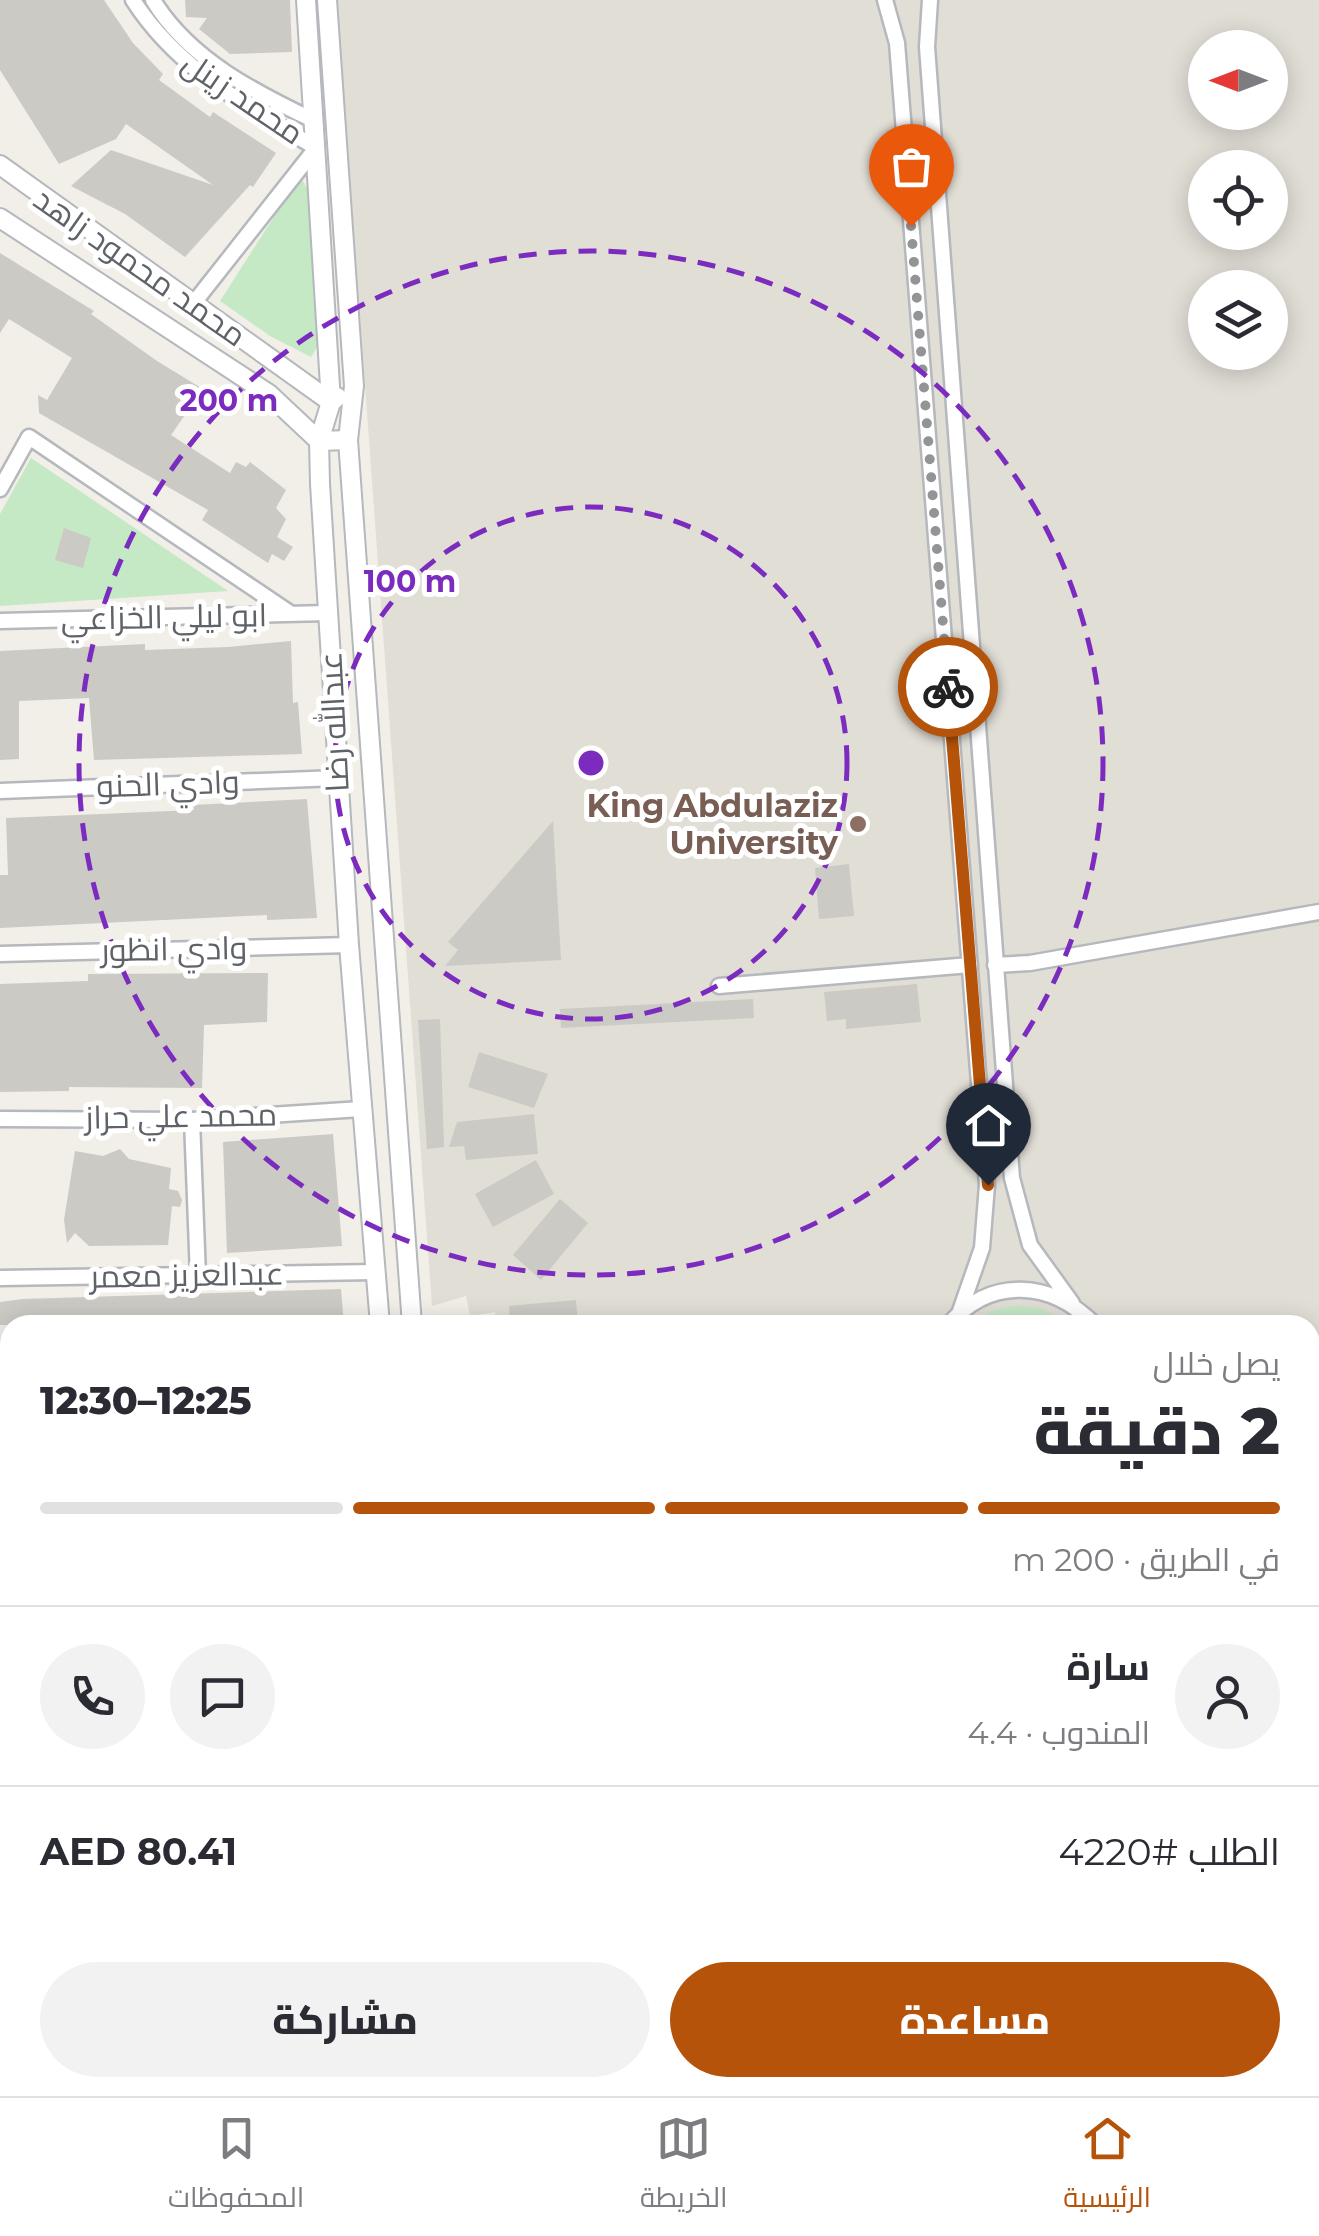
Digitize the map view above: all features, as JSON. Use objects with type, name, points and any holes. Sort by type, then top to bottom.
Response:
[{"type":"street","name":"محمد زينل","points":[[134,0],[154,33],[194,70],[316,148]]},
{"type":"street","name":"محمد زينل","points":[[153,0],[167,23],[240,82],[315,120]]},
{"type":"street","name":"عبدالله رضا","points":[[306,0],[331,402],[319,441],[337,778],[379,1315]]},
{"type":"street","name":"عبدالله رضا","points":[[327,0],[354,386],[348,440],[411,1315]]},
{"type":"street","points":[[885,0],[897,43],[988,1185],[982,1248],[960,1311]]},
{"type":"street","points":[[930,0],[926,48],[1012,1178],[1030,1245],[1085,1315]]},
{"type":"street","points":[[192,304],[316,148]]},
{"type":"street","name":"محمد محمود زاهد","points":[[0,165],[331,402]]},
{"type":"street","name":"محمد محمود زاهد","points":[[0,218],[269,394],[319,441]]},
{"type":"street","points":[[331,402],[354,386]]},
{"type":"street","points":[[0,489],[30,438],[290,614]]},
{"type":"street","points":[[319,441],[348,440]]},
{"type":"street","name":"ابو ليلي الخزاعي","points":[[0,621],[328,613]]},
{"type":"street","name":"وادي الحنو","points":[[0,790],[337,778]]},
{"type":"street","points":[[995,965],[1030,963],[1319,912]]},
{"type":"street","name":"وادي انظور","points":[[0,954],[349,945]]},
{"type":"street","points":[[719,986],[970,965]]},
{"type":"street","name":"محمد علي حراز","points":[[0,1119],[192,1120],[361,1109]]},
{"type":"street","points":[[192,1120],[198,1276]]},
{"type":"street","name":"عبدالعزيز معمر","points":[[0,1278],[374,1272]]},
{"type":"street","points":[[957,1315],[986,1295],[1015,1288],[1045,1291],[1072,1303]]},
{"type":"shaded area","name":"King Abdulaziz University","points":[[337,0],[1319,0],[1319,1315],[470,1315],[466,1296],[432,1306]]},
{"type":"green space","points":[[303,181],[309,192],[317,347],[311,357],[270,336],[220,301],[295,184]]},
{"type":"green space","points":[[31,458],[228,591],[0,606],[0,514]]},
{"type":"green space","points":[[1017,1305],[1043,1309],[1053,1315],[985,1315]]},
{"type":"building","points":[[0,0],[104,0],[133,43],[163,74],[159,80],[210,117],[213,112],[276,153],[253,187],[250,185],[185,257],[125,214],[71,186],[111,150],[213,185],[126,124],[116,139],[59,164],[0,70]]},
{"type":"building","points":[[185,0],[290,0],[292,52],[230,54],[199,29],[207,18],[186,17]]},
{"type":"building","points":[[0,253],[94,311],[91,314],[203,389],[171,435],[230,473],[236,462],[246,467],[250,462],[286,490],[276,508],[286,519],[277,537],[293,547],[284,561],[272,554],[268,563],[202,520],[208,510],[39,413],[38,395],[47,400],[72,358],[9,319],[0,333]]},
{"type":"building","points":[[64,528],[91,538],[83,568],[55,560]]},
{"type":"building","points":[[291,641],[293,703],[298,702],[302,754],[94,760],[89,698],[19,701],[19,759],[0,760],[0,651],[145,644],[145,650]]},
{"type":"building","points":[[307,799],[317,918],[267,920],[267,915],[0,928],[0,875],[8,875],[6,818],[194,810],[193,805]]},
{"type":"building","points":[[553,821],[561,960],[445,966],[458,950],[448,942]]},
{"type":"building","points":[[849,864],[854,916],[819,919],[815,868]]},
{"type":"building","points":[[268,973],[267,1022],[204,1025],[202,1088],[69,1087],[69,1091],[0,1092],[0,984],[88,981],[88,974]]},
{"type":"building","points":[[917,984],[921,1022],[846,1029],[846,1019],[827,1021],[824,992]]},
{"type":"building","points":[[753,999],[754,1018],[561,1028],[560,1009]]},
{"type":"building","points":[[440,1019],[444,1147],[427,1149],[418,1020]]},
{"type":"building","points":[[479,1052],[548,1074],[534,1108],[468,1087]]},
{"type":"building","points":[[534,1114],[538,1154],[466,1160],[464,1146],[449,1147],[457,1122]]},
{"type":"building","points":[[333,1134],[342,1246],[227,1253],[223,1142]]},
{"type":"building","points":[[120,1149],[129,1159],[171,1168],[169,1189],[178,1191],[182,1200],[180,1207],[172,1206],[168,1245],[89,1246],[75,1233],[67,1243],[64,1220],[75,1151],[103,1156]]},
{"type":"building","points":[[536,1160],[554,1194],[493,1227],[475,1194]]},
{"type":"building","points":[[560,1199],[588,1223],[541,1280],[513,1255]]},
{"type":"building","points":[[341,1289],[343,1315],[0,1315],[0,1302]]},
{"type":"building","points":[[576,1300],[577,1315],[509,1315],[509,1306]]},
{"type":"way so far","points":[[911,226],[948,687]]},
{"type":"place","name":"King Abdulaziz University","points":[[858,824]]},
{"type":"route","points":[[948,687],[988,1185]]}]
